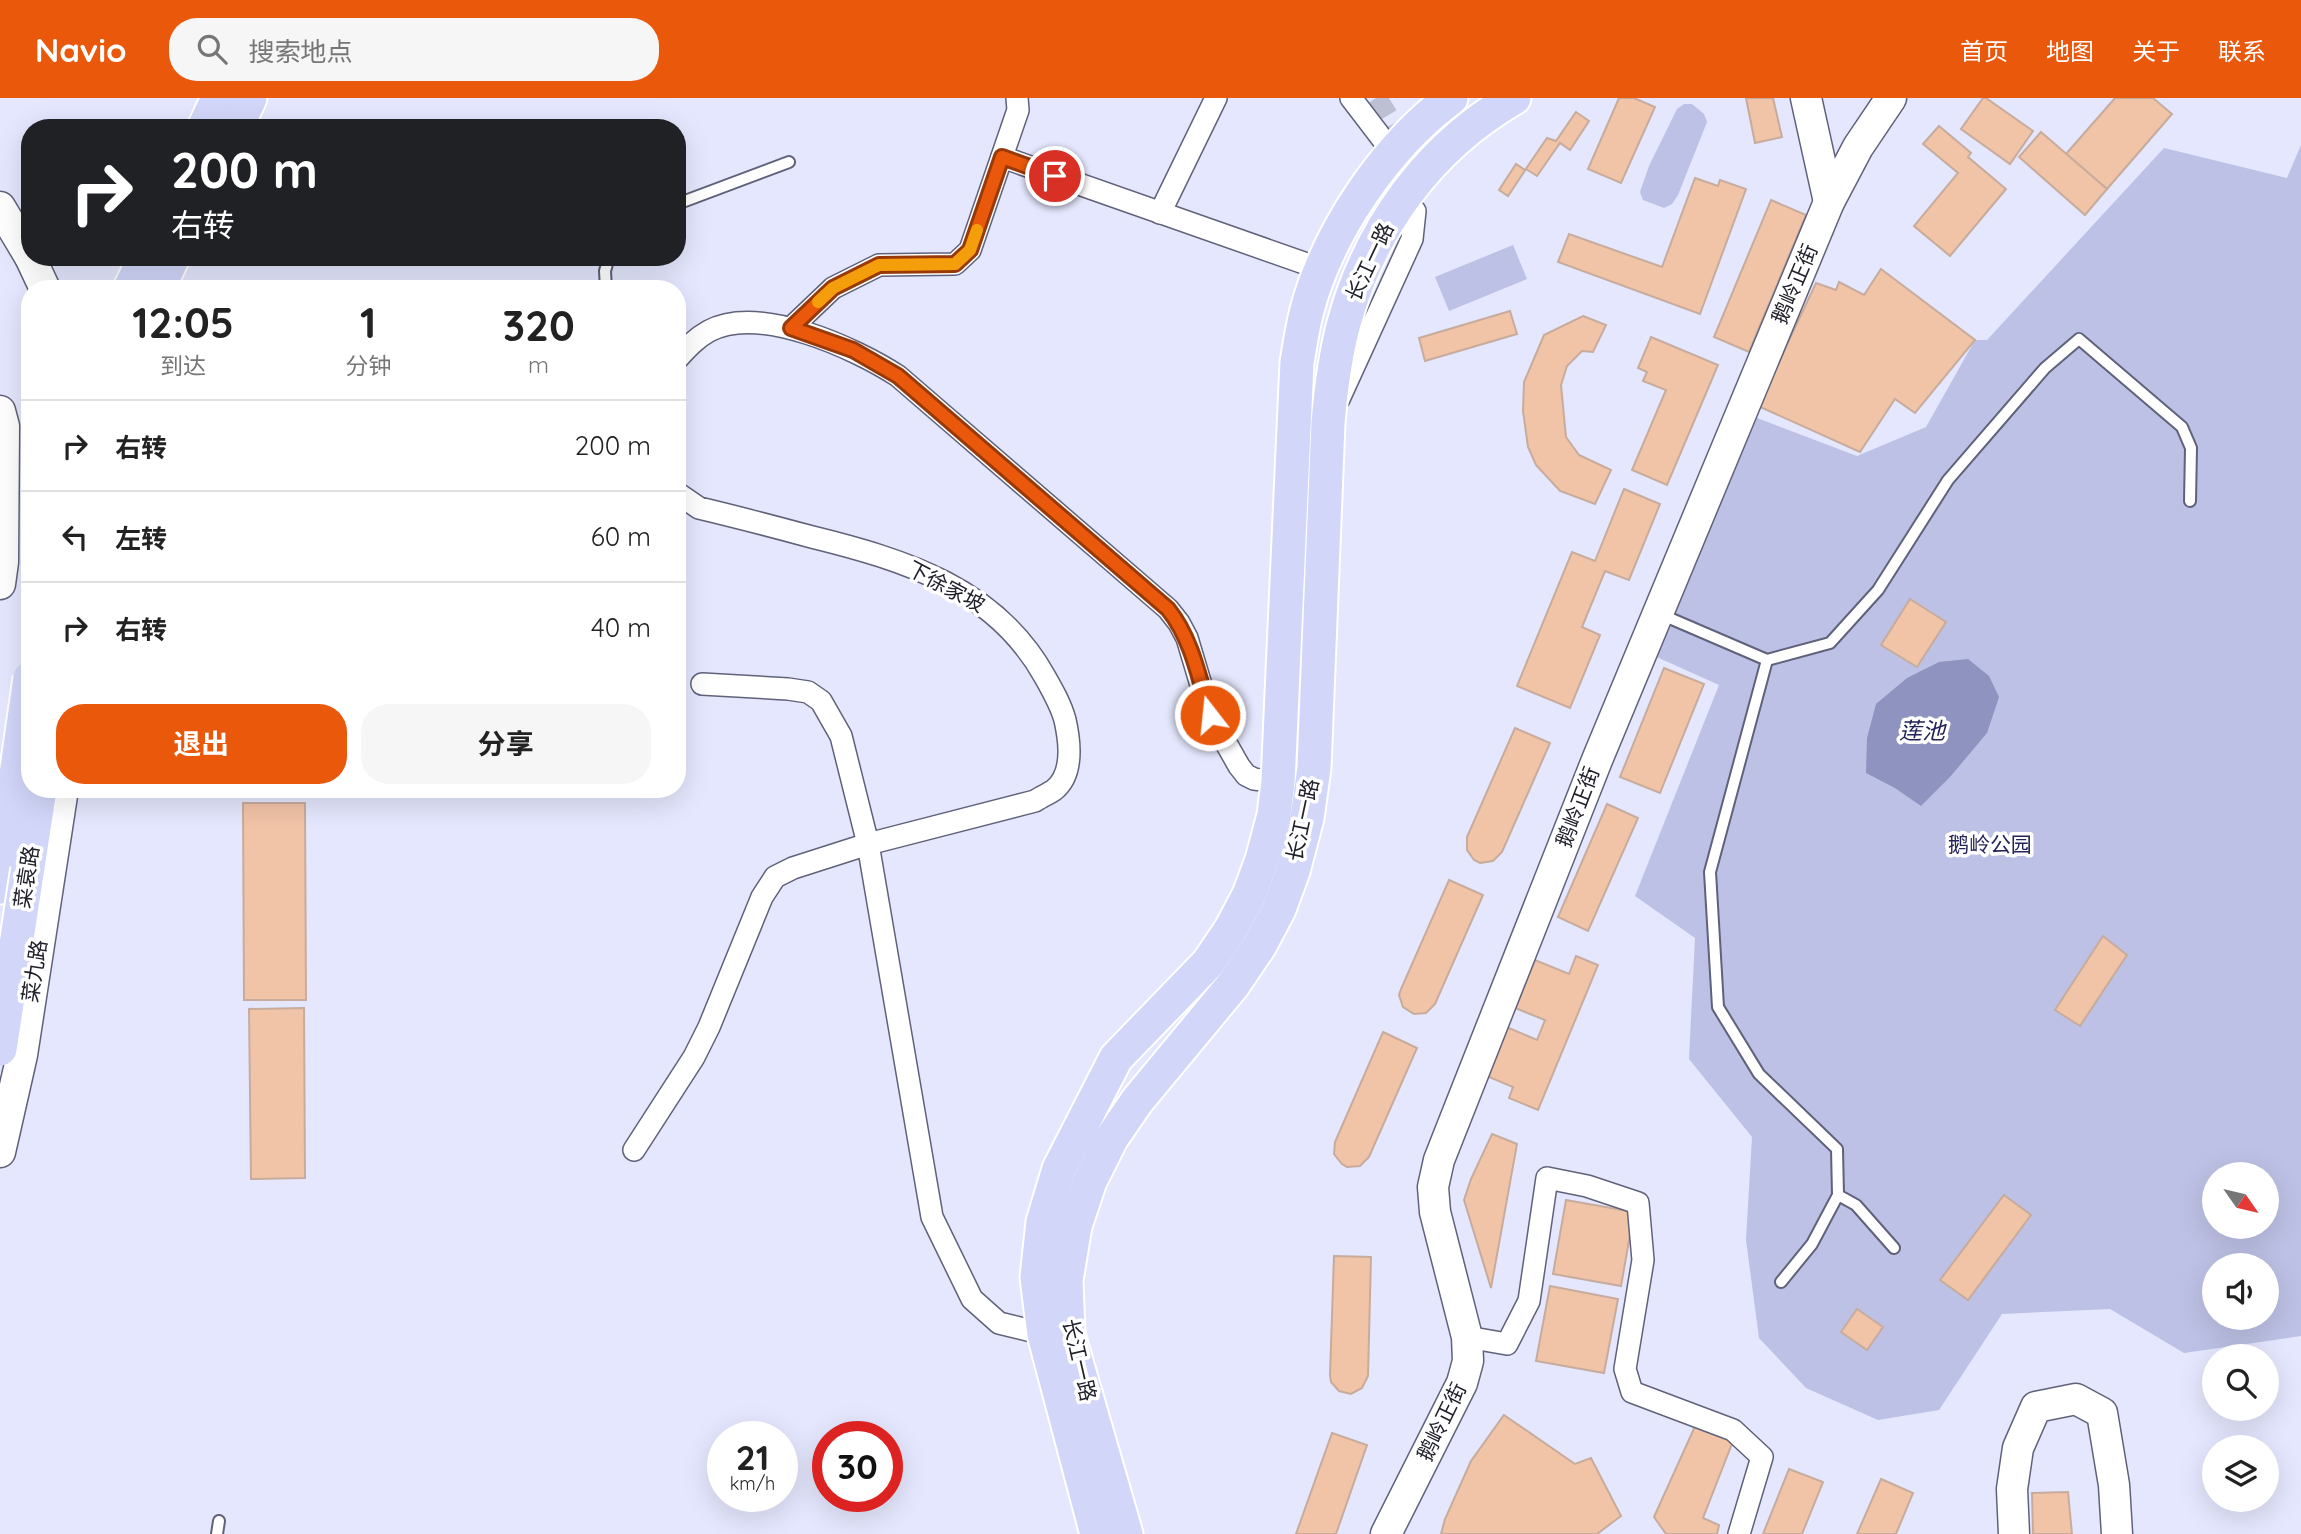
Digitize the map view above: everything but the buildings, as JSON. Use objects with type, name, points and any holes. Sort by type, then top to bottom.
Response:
[{"type":"main road","points":[[208,119],[218,98]]},
{"type":"main road","points":[[240,119],[250,98]]},
{"type":"main road","name":"长江一路","points":[[1097,1534],[1044,1334],[1038,1276],[1043,1222],[1059,1169],[1116,1058],[1208,963],[1231,929],[1249,895],[1262,860],[1274,815],[1278,782],[1297,362],[1307,312],[1321,269],[1339,232],[1365,190],[1393,153],[1429,115],[1451,98]]},
{"type":"main road","name":"长江一路","points":[[1126,1534],[1068,1334],[1066,1280],[1075,1226],[1090,1181],[1111,1139],[1137,1101],[1240,975],[1260,946],[1279,909],[1293,871],[1307,818],[1314,768],[1328,423],[1333,372],[1344,323],[1357,285],[1377,238],[1401,200],[1428,166],[1458,137],[1491,111],[1514,98]]},
{"type":"main road","name":"菜袁路","points":[[0,887],[21,740]]},
{"type":"main road","name":"菜袁路","points":[[0,1049],[53,798]]},
{"type":"street","points":[[791,328],[833,288],[879,265],[955,264],[970,250],[1018,110],[1017,98]]},
{"type":"street","points":[[1160,213],[1216,98]]},
{"type":"street","points":[[1351,98],[1393,153]]},
{"type":"street","points":[[1806,98],[1829,202]]},
{"type":"street","name":"鹅岭正街","points":[[1386,1534],[1462,1382],[1468,1361],[1467,1337],[1435,1212],[1433,1187],[1439,1160],[1597,760],[1829,202],[1858,147],[1891,98]]},
{"type":"street","points":[[1002,157],[1321,269]]},
{"type":"street","points":[[0,207],[21,242]]},
{"type":"street","points":[[1328,423],[1412,239],[1415,211]]},
{"type":"street","points":[[686,349],[711,329],[735,324],[764,324],[791,328],[853,350],[898,376],[1168,609],[1187,638],[1210,715],[1239,766],[1246,775],[1254,779],[1278,782]]},
{"type":"street","points":[[0,411],[4,426],[3,562],[0,584]]},
{"type":"street","name":"下徐家坡","points":[[634,1150],[694,1057],[762,897],[775,877],[793,868],[868,844],[1035,801],[1056,788],[1067,769],[1070,741],[1062,708],[1039,666],[1017,636],[986,607],[953,586],[911,566],[870,552],[699,508],[686,499]]},
{"type":"street","points":[[702,684],[808,692],[821,701],[841,736],[868,844],[932,1217],[972,1299],[999,1323],[1044,1334]]},
{"type":"street","points":[[0,788],[21,789]]},
{"type":"street","name":"菜九路","points":[[0,1152],[22,1055],[54,798]]},
{"type":"street","points":[[1467,1337],[1507,1344],[1530,1301],[1547,1178],[1587,1186],[1638,1203],[1643,1260],[1625,1369],[1632,1392],[1733,1430],[1762,1457],[1740,1534]]},
{"type":"street","points":[[2014,1534],[2012,1489],[2018,1448],[2036,1407],[2076,1399],[2102,1413],[2114,1485],[2117,1534]]},
{"type":"lane","points":[[686,201],[789,162]]},
{"type":"lane","points":[[1657,613],[1679,620],[1767,660],[1830,643],[1878,590],[1948,480],[2045,368],[2079,339],[2182,427],[2191,448],[2190,501]]},
{"type":"lane","points":[[1767,660],[1710,872],[1718,1007],[1759,1074],[1837,1149],[1838,1195],[1812,1244],[1781,1282]]},
{"type":"lane","points":[[1838,1195],[1856,1205],[1894,1248]]},
{"type":"lane","points":[[217,1534],[219,1521]]},
{"type":"green space","points":[[1684,104],[1692,104],[1704,114],[1707,122],[1678,195],[1672,204],[1664,208],[1643,200],[1640,192],[1649,166],[1677,109]]},
{"type":"green space","name":"鹅岭公园","points":[[2301,145],[2301,1336],[2246,1344],[2202,1344],[2202,1350],[2184,1353],[2110,1309],[2002,1314],[1939,1410],[1878,1420],[1806,1388],[1759,1338],[1746,1240],[1752,1137],[1689,1059],[1695,938],[1635,896],[1719,685],[1650,654],[1752,416],[1857,456],[1926,427],[1975,340],[1987,340],[2164,148],[2287,178]]},
{"type":"green space","points":[[1513,245],[1527,279],[1449,311],[1435,277]]},
{"type":"water","name":"莲池","points":[[1968,659],[1989,676],[1999,697],[1987,733],[1921,806],[1866,773],[1867,738],[1876,704],[1907,678],[1939,662]]},
{"type":"tunnel","points":[[1376,98],[1402,142],[1410,166],[1414,192]]},
{"type":"slow traffic","points":[[818,302],[833,288],[879,265],[955,264],[970,250],[977,230]]},
{"type":"route","points":[[1055,176],[1002,157],[970,250],[955,264],[879,265],[833,288],[791,328],[853,350],[898,376],[1168,609],[1187,638],[1210,715]]}]
